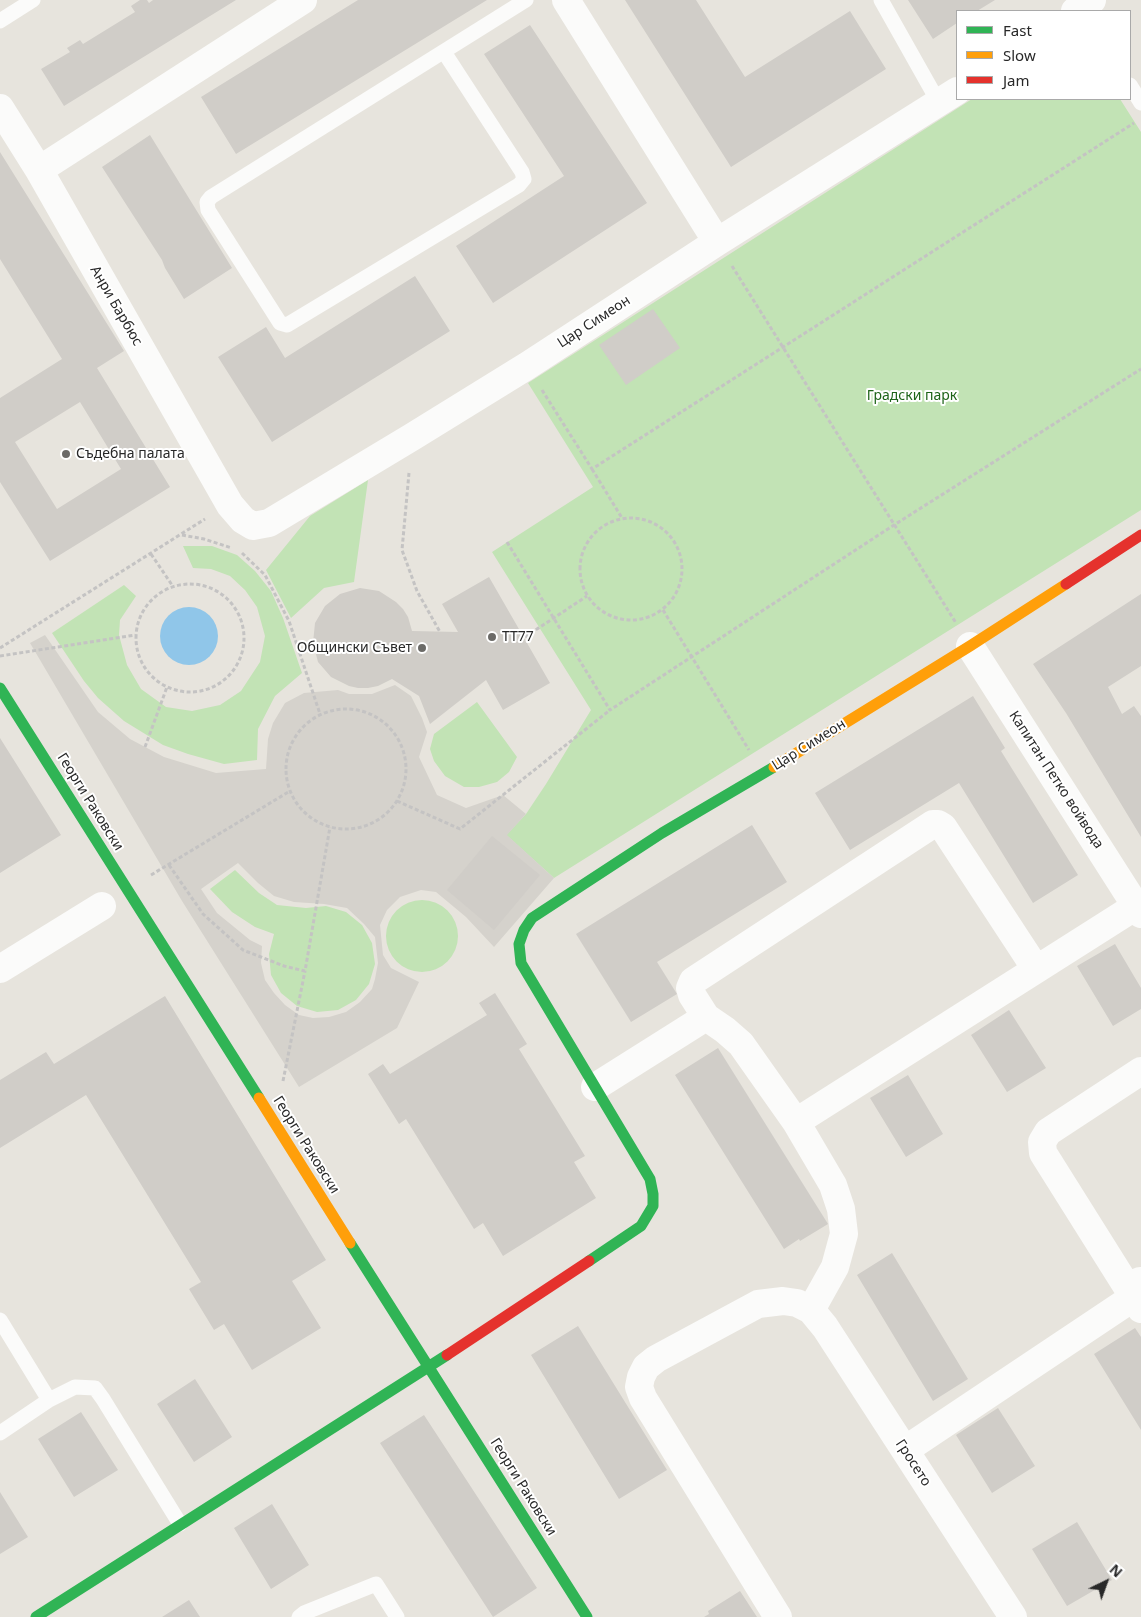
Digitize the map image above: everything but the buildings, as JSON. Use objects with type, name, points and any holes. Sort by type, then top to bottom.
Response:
[{"type":"street","points":[[39,170],[303,0]]},
{"type":"street","points":[[566,0],[717,242]]},
{"type":"street","name":"Цар Симеон","points":[[230,506],[243,520],[254,526],[269,523],[527,366],[717,242],[948,97]]},
{"type":"street","name":"Анри Барбюс","points":[[0,108],[39,170],[230,506]]},
{"type":"street","name":"Цар Симеон","points":[[36,1617],[430,1367],[641,1226],[652,1206],[653,1194],[650,1179],[530,979],[522,962],[520,944],[524,930],[532,918],[662,834],[764,774],[970,646],[1141,534]]},
{"type":"street","name":"Капитан Петко войвода","points":[[970,646],[1139,908]]},
{"type":"street","name":"Георги Раковски","points":[[0,688],[587,1617]]},
{"type":"street","points":[[778,1617],[643,1398],[640,1387],[641,1377],[646,1367],[656,1359],[758,1304],[783,1301],[797,1303],[811,1310],[835,1267],[844,1234],[840,1209],[833,1185],[796,1122],[741,1044],[706,1017],[692,995],[690,988],[693,981],[933,824],[943,826],[1036,969]]},
{"type":"street","points":[[0,969],[102,906]]},
{"type":"street","points":[[796,1122],[1036,969],[1139,908]]},
{"type":"street","points":[[595,1087],[706,1017]]},
{"type":"street","points":[[905,1450],[1138,1295],[1043,1153],[1042,1142],[1048,1132],[1141,1070]]},
{"type":"street","name":"Гросето","points":[[811,1310],[825,1327],[1013,1617]]},
{"type":"lane","points":[[0,20],[33,0]]},
{"type":"lane","points":[[444,52],[522,172],[524,179],[511,190],[287,325],[280,324],[208,210],[207,202],[211,197],[526,0]]},
{"type":"lane","points":[[881,0],[948,97]]},
{"type":"lane","points":[[1131,87],[1141,103]]},
{"type":"lane","points":[[0,1320],[49,1400]]},
{"type":"lane","points":[[0,1433],[49,1400],[75,1387],[95,1388],[104,1399],[180,1524]]},
{"type":"lane","points":[[299,1617],[304,1613],[376,1584],[397,1617]]},
{"type":"path","points":[[592,469],[1141,118]]},
{"type":"path","points":[[717,242],[970,646]]},
{"type":"path","points":[[527,366],[622,518]]},
{"type":"path","points":[[397,801],[460,829],[610,710],[894,525],[1141,369]]},
{"type":"path","points":[[412,437],[402,550],[417,591],[440,632]]},
{"type":"path","points":[[0,648],[181,534],[230,506]]},
{"type":"path","points":[[622,518],[642,518],[660,526],[674,540],[682,558],[682,577],[676,596],[663,610],[643,619],[622,620],[602,612],[587,596],[580,577],[580,557],[589,538],[604,525],[622,518]]},
{"type":"path","points":[[181,534],[204,539],[240,552],[265,575],[289,621],[320,714]]},
{"type":"path","points":[[507,542],[610,710]]},
{"type":"path","points":[[151,554],[172,585]]},
{"type":"path","points":[[193,583],[214,588],[231,601],[242,620],[245,641],[240,662],[227,679],[208,690],[187,693],[166,687],[149,674],[138,656],[135,635],[140,614],[153,597],[172,585],[193,583]]},
{"type":"path","points":[[525,637],[587,596]]},
{"type":"path","points":[[663,610],[764,774]]},
{"type":"path","points":[[0,656],[135,635]]},
{"type":"path","points":[[145,747],[166,687]]},
{"type":"path","points":[[339,709],[358,710],[376,716],[391,729],[402,745],[407,764],[405,783],[397,801],[384,816],[368,825],[348,829],[330,827],[313,819],[299,807],[290,791],[286,773],[287,755],[293,738],[305,724],[320,714],[339,709]]},
{"type":"path","points":[[127,890],[290,791]]},
{"type":"path","points":[[274,1122],[305,971],[330,827]]},
{"type":"path","points":[[169,865],[203,914],[244,950],[284,966],[305,971]]},
{"type":"green space","name":"Градски парк","points":[[970,100],[1121,100],[1141,132],[1141,510],[554,878],[506,835],[526,814],[591,710],[492,552],[593,487],[528,383]]},
{"type":"green space","points":[[368,480],[354,582],[324,588],[291,618],[266,570],[310,516]]},
{"type":"green space","points":[[183,546],[212,546],[237,555],[255,571],[271,591],[283,618],[302,673],[275,696],[258,729],[257,760],[224,764],[188,754],[163,745],[124,721],[98,698],[84,681],[52,633],[124,585],[136,596],[120,620],[119,635],[127,665],[141,689],[166,707],[192,711],[220,705],[241,691],[260,662],[265,636],[257,607],[245,590],[230,576],[211,569],[193,568]]},
{"type":"green space","points":[[477,702],[517,757],[509,772],[497,782],[479,787],[464,787],[445,776],[434,761],[430,749],[434,734]]},
{"type":"green space","points":[[235,870],[259,893],[277,905],[306,908],[326,906],[346,912],[362,925],[372,943],[375,964],[369,984],[356,1000],[338,1010],[317,1012],[297,1006],[281,993],[271,975],[269,954],[274,934],[255,927],[232,912],[210,889]]},
{"type":"green space","points":[[422,900],[442,906],[452,916],[458,936],[452,956],[442,966],[422,972],[402,966],[392,956],[386,936],[392,916],[402,906]]},
{"type":"shaded area","points":[[45,635],[98,712],[130,739],[164,757],[216,773],[266,769],[268,739],[273,723],[285,703],[304,693],[338,690],[349,694],[372,694],[395,685],[411,696],[422,718],[427,732],[419,757],[437,795],[466,808],[503,795],[526,814],[507,835],[554,878],[494,947],[466,917],[436,892],[421,890],[400,897],[387,910],[380,925],[383,955],[391,968],[419,982],[397,1028],[299,1087],[182,901],[30,643]],"holes":[[[238,863],[274,896],[294,902],[347,908],[364,924],[375,937],[378,963],[372,989],[360,1002],[346,1012],[329,1017],[313,1018],[299,1015],[285,1005],[274,993],[265,980],[261,963],[262,946],[250,940],[217,913],[201,889]]]},
{"type":"water","points":[[189,607],[200,609],[213,620],[218,636],[216,647],[205,660],[189,665],[178,663],[165,652],[160,636],[162,625],[173,612]]},
{"type":"traffic: fast","points":[[0,688],[259,1098]]},
{"type":"traffic: fast","points":[[589,1261],[641,1226],[653,1206],[653,1194],[650,1179],[521,963],[519,944],[524,930],[532,918],[662,833],[774,767]]},
{"type":"traffic: fast","points":[[350,1243],[587,1617]]},
{"type":"traffic: fast","points":[[36,1617],[447,1355]]},
{"type":"traffic: slow","points":[[774,767],[970,646],[1066,584]]},
{"type":"traffic: slow","points":[[259,1098],[350,1243]]},
{"type":"traffic: jam","points":[[1066,584],[1141,535]]},
{"type":"traffic: jam","points":[[447,1355],[589,1261]]},
{"type":"place","name":"Съдебна палата","points":[[66,454]]},
{"type":"place","name":"TT77","points":[[492,637]]},
{"type":"place","name":"Общински Съвет","points":[[422,648]]}]
